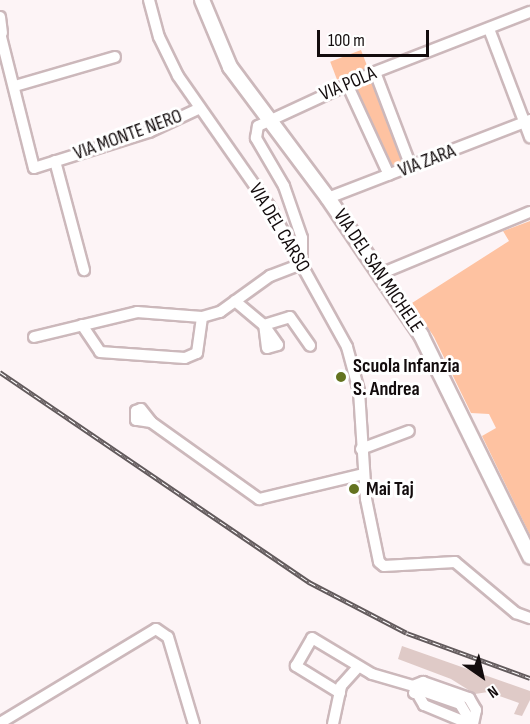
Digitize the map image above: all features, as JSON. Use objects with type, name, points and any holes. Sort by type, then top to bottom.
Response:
[{"type":"main road","name":"VIA DEL SAN MICHELE","points":[[202,0],[230,67],[328,198],[380,274],[438,366],[530,557]]},
{"type":"street","name":"VIA DEL CARSO","points":[[149,0],[171,63],[268,206],[347,347],[359,391],[363,474],[381,564],[455,562],[516,613],[530,618]]},
{"type":"street","name":"VIA POLA","points":[[267,119],[375,72],[530,12]]},
{"type":"street","points":[[0,17],[1,33]]},
{"type":"street","points":[[489,29],[527,121],[530,137]]},
{"type":"street","name":"VIA MONTE NERO","points":[[1,33],[34,168],[149,132],[200,108]]},
{"type":"street","points":[[15,86],[116,57]]},
{"type":"street","points":[[375,72],[411,167]]},
{"type":"street","points":[[347,84],[389,176]]},
{"type":"street","points":[[34,338],[137,312],[202,317],[235,302],[270,276],[302,264],[302,238],[284,186],[256,138],[258,126],[267,119]]},
{"type":"street","name":"VIA ZARA","points":[[328,198],[527,121]]},
{"type":"street","name":"VIA MONTE NERO","points":[[55,161],[84,270]]},
{"type":"street","points":[[380,274],[530,212]]},
{"type":"street","points":[[235,302],[264,325],[291,317],[310,346]]},
{"type":"street","points":[[82,325],[100,352],[185,358],[197,352],[202,317]]},
{"type":"street","points":[[151,422],[259,499],[363,474]]},
{"type":"street","points":[[361,447],[409,431]]},
{"type":"street","points":[[0,723],[156,629],[168,637],[194,724]]},
{"type":"street","points":[[340,693],[296,666],[312,638],[358,667],[413,690],[420,690],[460,704],[472,724]]},
{"type":"street","points":[[333,724],[340,693],[358,667]]},
{"type":"shaded area","points":[[361,50],[368,68],[337,80],[330,62]]},
{"type":"shaded area","points":[[376,81],[407,165],[392,171],[357,89]]},
{"type":"shaded area","points":[[530,221],[530,535],[482,436],[496,428],[489,414],[471,413],[434,337],[412,303],[509,241],[503,231]]},
{"type":"building","points":[[402,646],[530,691],[530,700],[522,716],[514,714],[519,703],[488,692],[475,694],[451,679],[398,659]]},
{"type":"railway","points":[[0,372],[309,582],[407,633],[530,678]]},
{"type":"place","name":"Scuola Infanzia S. Andrea","points":[[341,377]]},
{"type":"place","name":"Mai Taj","points":[[354,489]]}]
